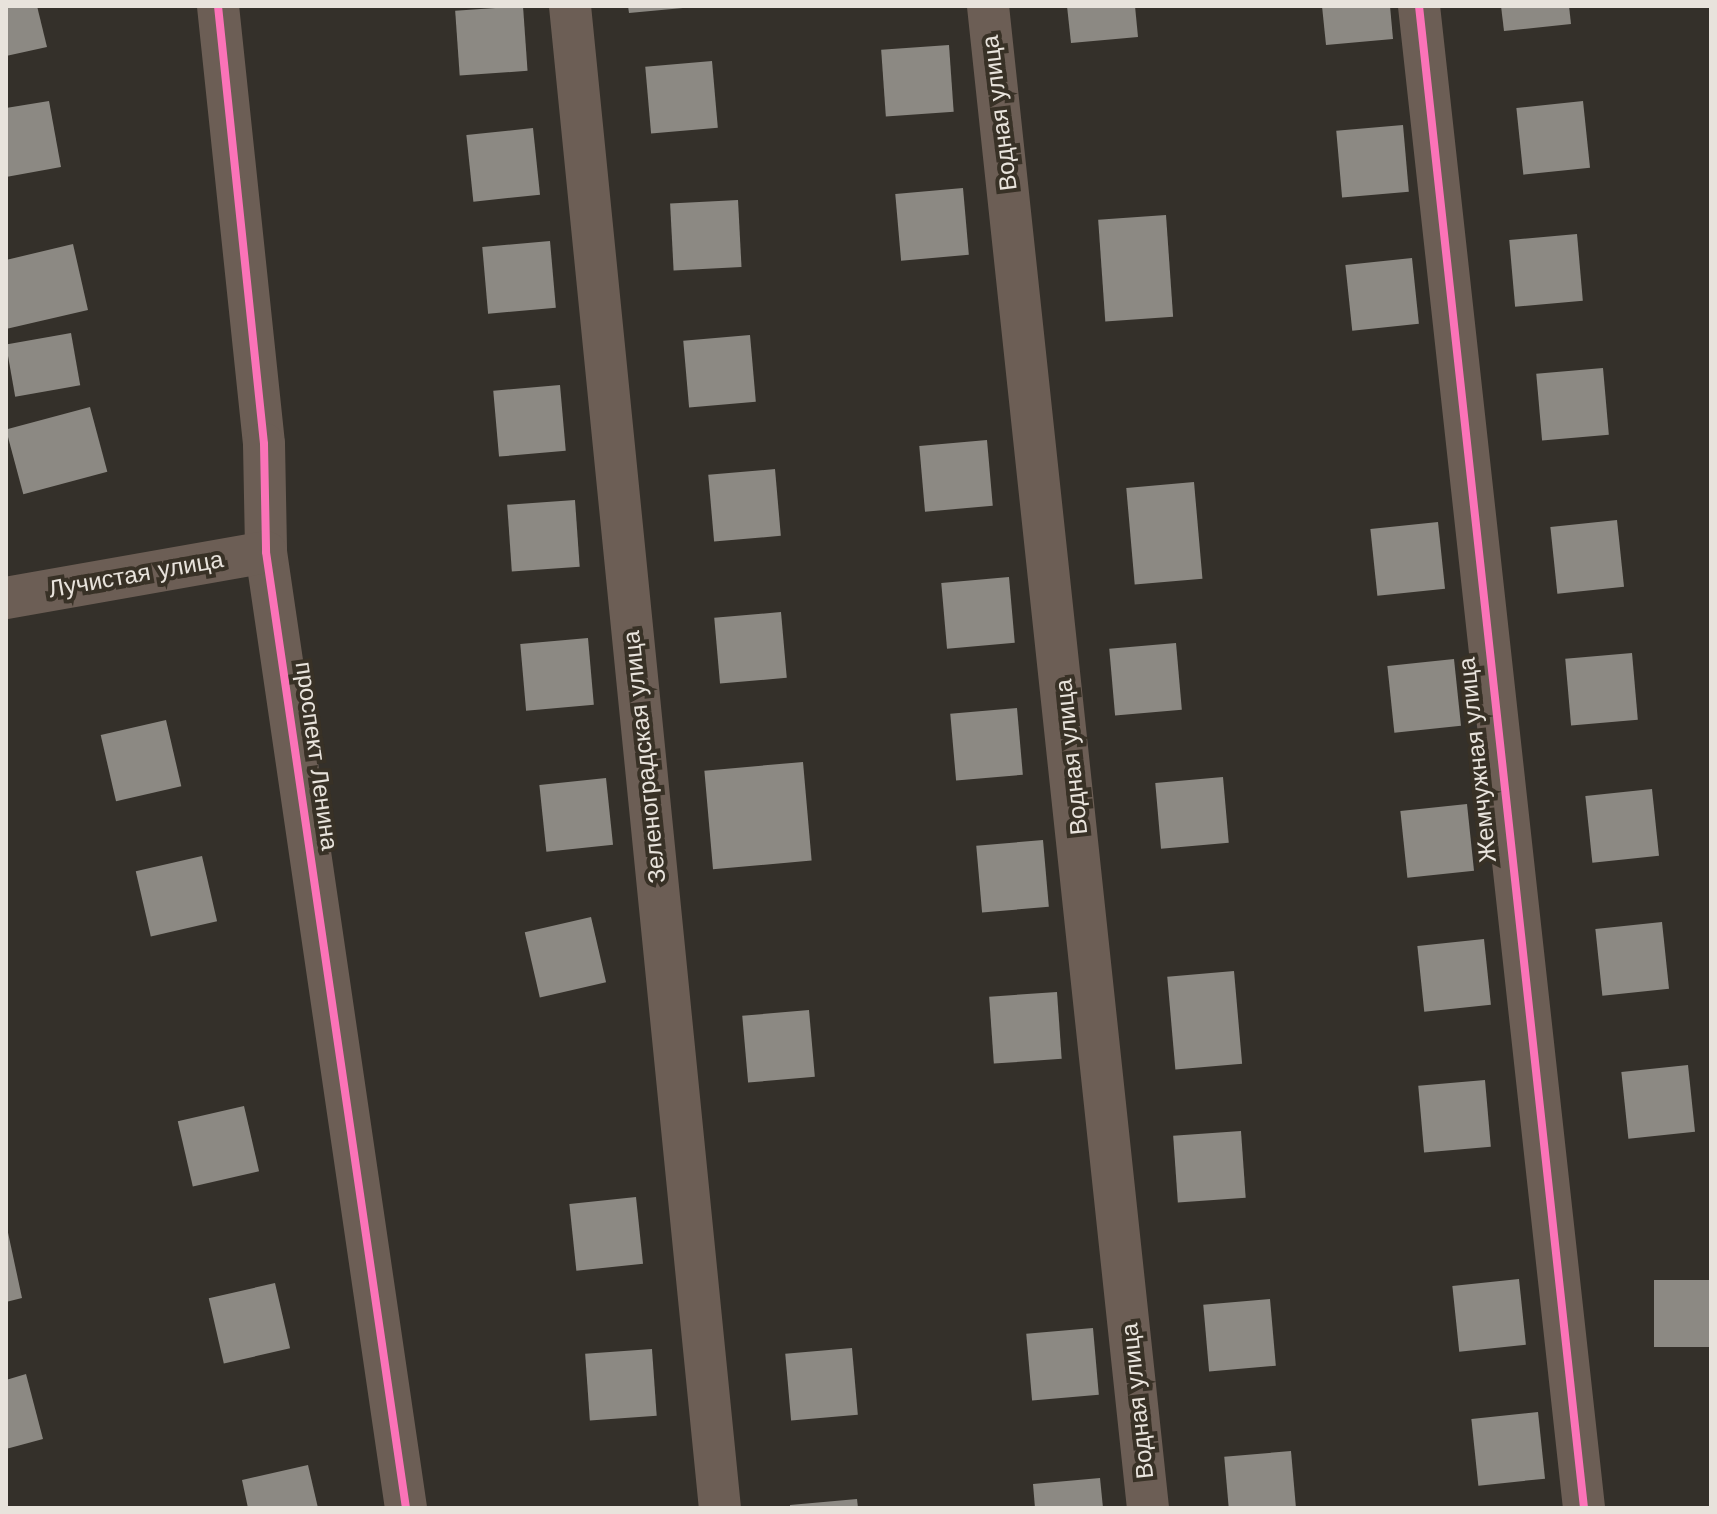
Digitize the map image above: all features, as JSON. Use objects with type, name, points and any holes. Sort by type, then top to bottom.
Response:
[{"type":"street","name":"проспект Ленина","points":[[218,6],[264,444],[266,552],[406,1508]]},
{"type":"street","name":"Зеленоградская улица","points":[[570,6],[720,1508]]},
{"type":"street","name":"Водная улица","points":[[988,6],[1148,1508]]},
{"type":"street","name":"Жемчужная улица","points":[[1419,6],[1584,1508]]},
{"type":"street","name":"Лучистая улица","points":[[6,598],[266,552]]},
{"type":"building","points":[[6,6],[37,6],[47,47],[6,56]]},
{"type":"building","points":[[523,6],[528,71],[460,76],[455,11]]},
{"type":"building","points":[[628,6],[683,6],[683,8],[629,13]]},
{"type":"building","points":[[1067,6],[1135,6],[1138,37],[1071,43]]},
{"type":"building","points":[[1322,6],[1390,6],[1393,39],[1326,45]]},
{"type":"building","points":[[1501,6],[1569,6],[1571,24],[1504,31]]},
{"type":"building","points":[[949,45],[954,112],[886,117],[881,50]]},
{"type":"building","points":[[712,61],[718,128],[651,134],[645,67]]},
{"type":"building","points":[[49,101],[61,167],[6,177],[6,108]]},
{"type":"building","points":[[1583,101],[1590,168],[1523,175],[1516,108]]},
{"type":"building","points":[[1403,125],[1409,192],[1342,198],[1336,131]]},
{"type":"building","points":[[533,128],[540,195],[473,202],[466,135]]},
{"type":"building","points":[[963,188],[969,255],[901,261],[895,194]]},
{"type":"building","points":[[738,200],[742,267],[674,270],[670,204]]},
{"type":"building","points":[[1166,215],[1173,317],[1105,321],[1098,220]]},
{"type":"building","points":[[1577,234],[1583,301],[1515,307],[1509,240]]},
{"type":"building","points":[[550,241],[556,308],[488,314],[482,247]]},
{"type":"building","points":[[73,244],[88,310],[6,329],[6,260]]},
{"type":"building","points":[[1412,258],[1419,324],[1352,331],[1345,265]]},
{"type":"building","points":[[71,333],[80,385],[15,397],[6,344]]},
{"type":"building","points":[[750,335],[756,402],[689,408],[683,341]]},
{"type":"building","points":[[1603,368],[1609,435],[1542,441],[1536,374]]},
{"type":"building","points":[[560,385],[566,451],[499,457],[493,391]]},
{"type":"building","points":[[90,407],[107,472],[23,494],[6,430]]},
{"type":"building","points":[[987,440],[993,506],[925,512],[919,446]]},
{"type":"building","points":[[775,469],[781,536],[714,542],[708,475]]},
{"type":"building","points":[[1194,482],[1202,579],[1135,585],[1126,488]]},
{"type":"building","points":[[575,500],[580,567],[512,572],[507,505]]},
{"type":"building","points":[[1617,520],[1624,587],[1557,594],[1550,527]]},
{"type":"building","points":[[1438,522],[1445,589],[1377,596],[1370,529]]},
{"type":"building","points":[[1009,577],[1015,643],[947,649],[941,583]]},
{"type":"building","points":[[781,612],[787,678],[720,684],[714,618]]},
{"type":"building","points":[[588,638],[594,705],[526,711],[520,644]]},
{"type":"building","points":[[1176,643],[1182,710],[1115,716],[1109,649]]},
{"type":"building","points":[[1632,653],[1638,720],[1571,726],[1565,659]]},
{"type":"building","points":[[1454,659],[1461,726],[1394,733],[1387,666]]},
{"type":"building","points":[[1017,708],[1023,775],[956,781],[950,714]]},
{"type":"building","points":[[166,720],[181,786],[116,801],[101,735]]},
{"type":"building","points":[[803,762],[812,861],[713,869],[704,771]]},
{"type":"building","points":[[1223,777],[1229,843],[1161,849],[1155,783]]},
{"type":"building","points":[[606,778],[613,845],[546,852],[539,785]]},
{"type":"building","points":[[1652,789],[1659,856],[1592,863],[1585,796]]},
{"type":"building","points":[[1467,804],[1474,871],[1407,878],[1400,811]]},
{"type":"building","points":[[1043,840],[1049,907],[982,913],[976,846]]},
{"type":"building","points":[[202,856],[217,921],[151,937],[136,871]]},
{"type":"building","points":[[591,917],[606,982],[540,998],[525,932]]},
{"type":"building","points":[[1662,922],[1669,989],[1602,996],[1595,929]]},
{"type":"building","points":[[1484,939],[1491,1005],[1424,1012],[1417,946]]},
{"type":"building","points":[[1234,971],[1242,1064],[1175,1069],[1167,977]]},
{"type":"building","points":[[1057,992],[1062,1059],[994,1064],[989,997]]},
{"type":"building","points":[[809,1010],[815,1077],[748,1083],[742,1016]]},
{"type":"building","points":[[1688,1065],[1695,1132],[1628,1139],[1621,1072]]},
{"type":"building","points":[[1485,1080],[1491,1147],[1424,1153],[1418,1086]]},
{"type":"building","points":[[244,1106],[259,1171],[193,1187],[178,1121]]},
{"type":"building","points":[[1241,1131],[1246,1198],[1178,1203],[1173,1136]]},
{"type":"building","points":[[636,1197],[643,1264],[576,1271],[569,1204]]},
{"type":"building","points":[[6,1229],[22,1298],[6,1302]]},
{"type":"building","points":[[1519,1279],[1526,1345],[1459,1352],[1452,1286]]},
{"type":"building","points":[[1654,1280],[1711,1280],[1711,1347],[1654,1347]]},
{"type":"building","points":[[275,1283],[290,1348],[224,1364],[209,1298]]},
{"type":"building","points":[[1270,1299],[1276,1366],[1209,1372],[1203,1305]]},
{"type":"building","points":[[1093,1328],[1099,1395],[1032,1401],[1026,1334]]},
{"type":"building","points":[[852,1348],[858,1415],[791,1421],[785,1354]]},
{"type":"building","points":[[652,1349],[657,1416],[590,1421],[585,1354]]},
{"type":"building","points":[[26,1374],[43,1439],[6,1449],[6,1380]]},
{"type":"building","points":[[1538,1412],[1545,1479],[1478,1486],[1471,1419]]},
{"type":"building","points":[[1291,1451],[1296,1508],[1229,1508],[1224,1457]]},
{"type":"building","points":[[308,1465],[318,1508],[248,1508],[242,1480]]},
{"type":"building","points":[[1100,1478],[1103,1508],[1035,1508],[1033,1484]]},
{"type":"building","points":[[857,1499],[858,1508],[790,1508],[790,1505]]},
{"type":"cycle path","points":[[218,6],[264,444],[266,552],[406,1508]]},
{"type":"cycle path","points":[[1419,6],[1584,1508]]}]
